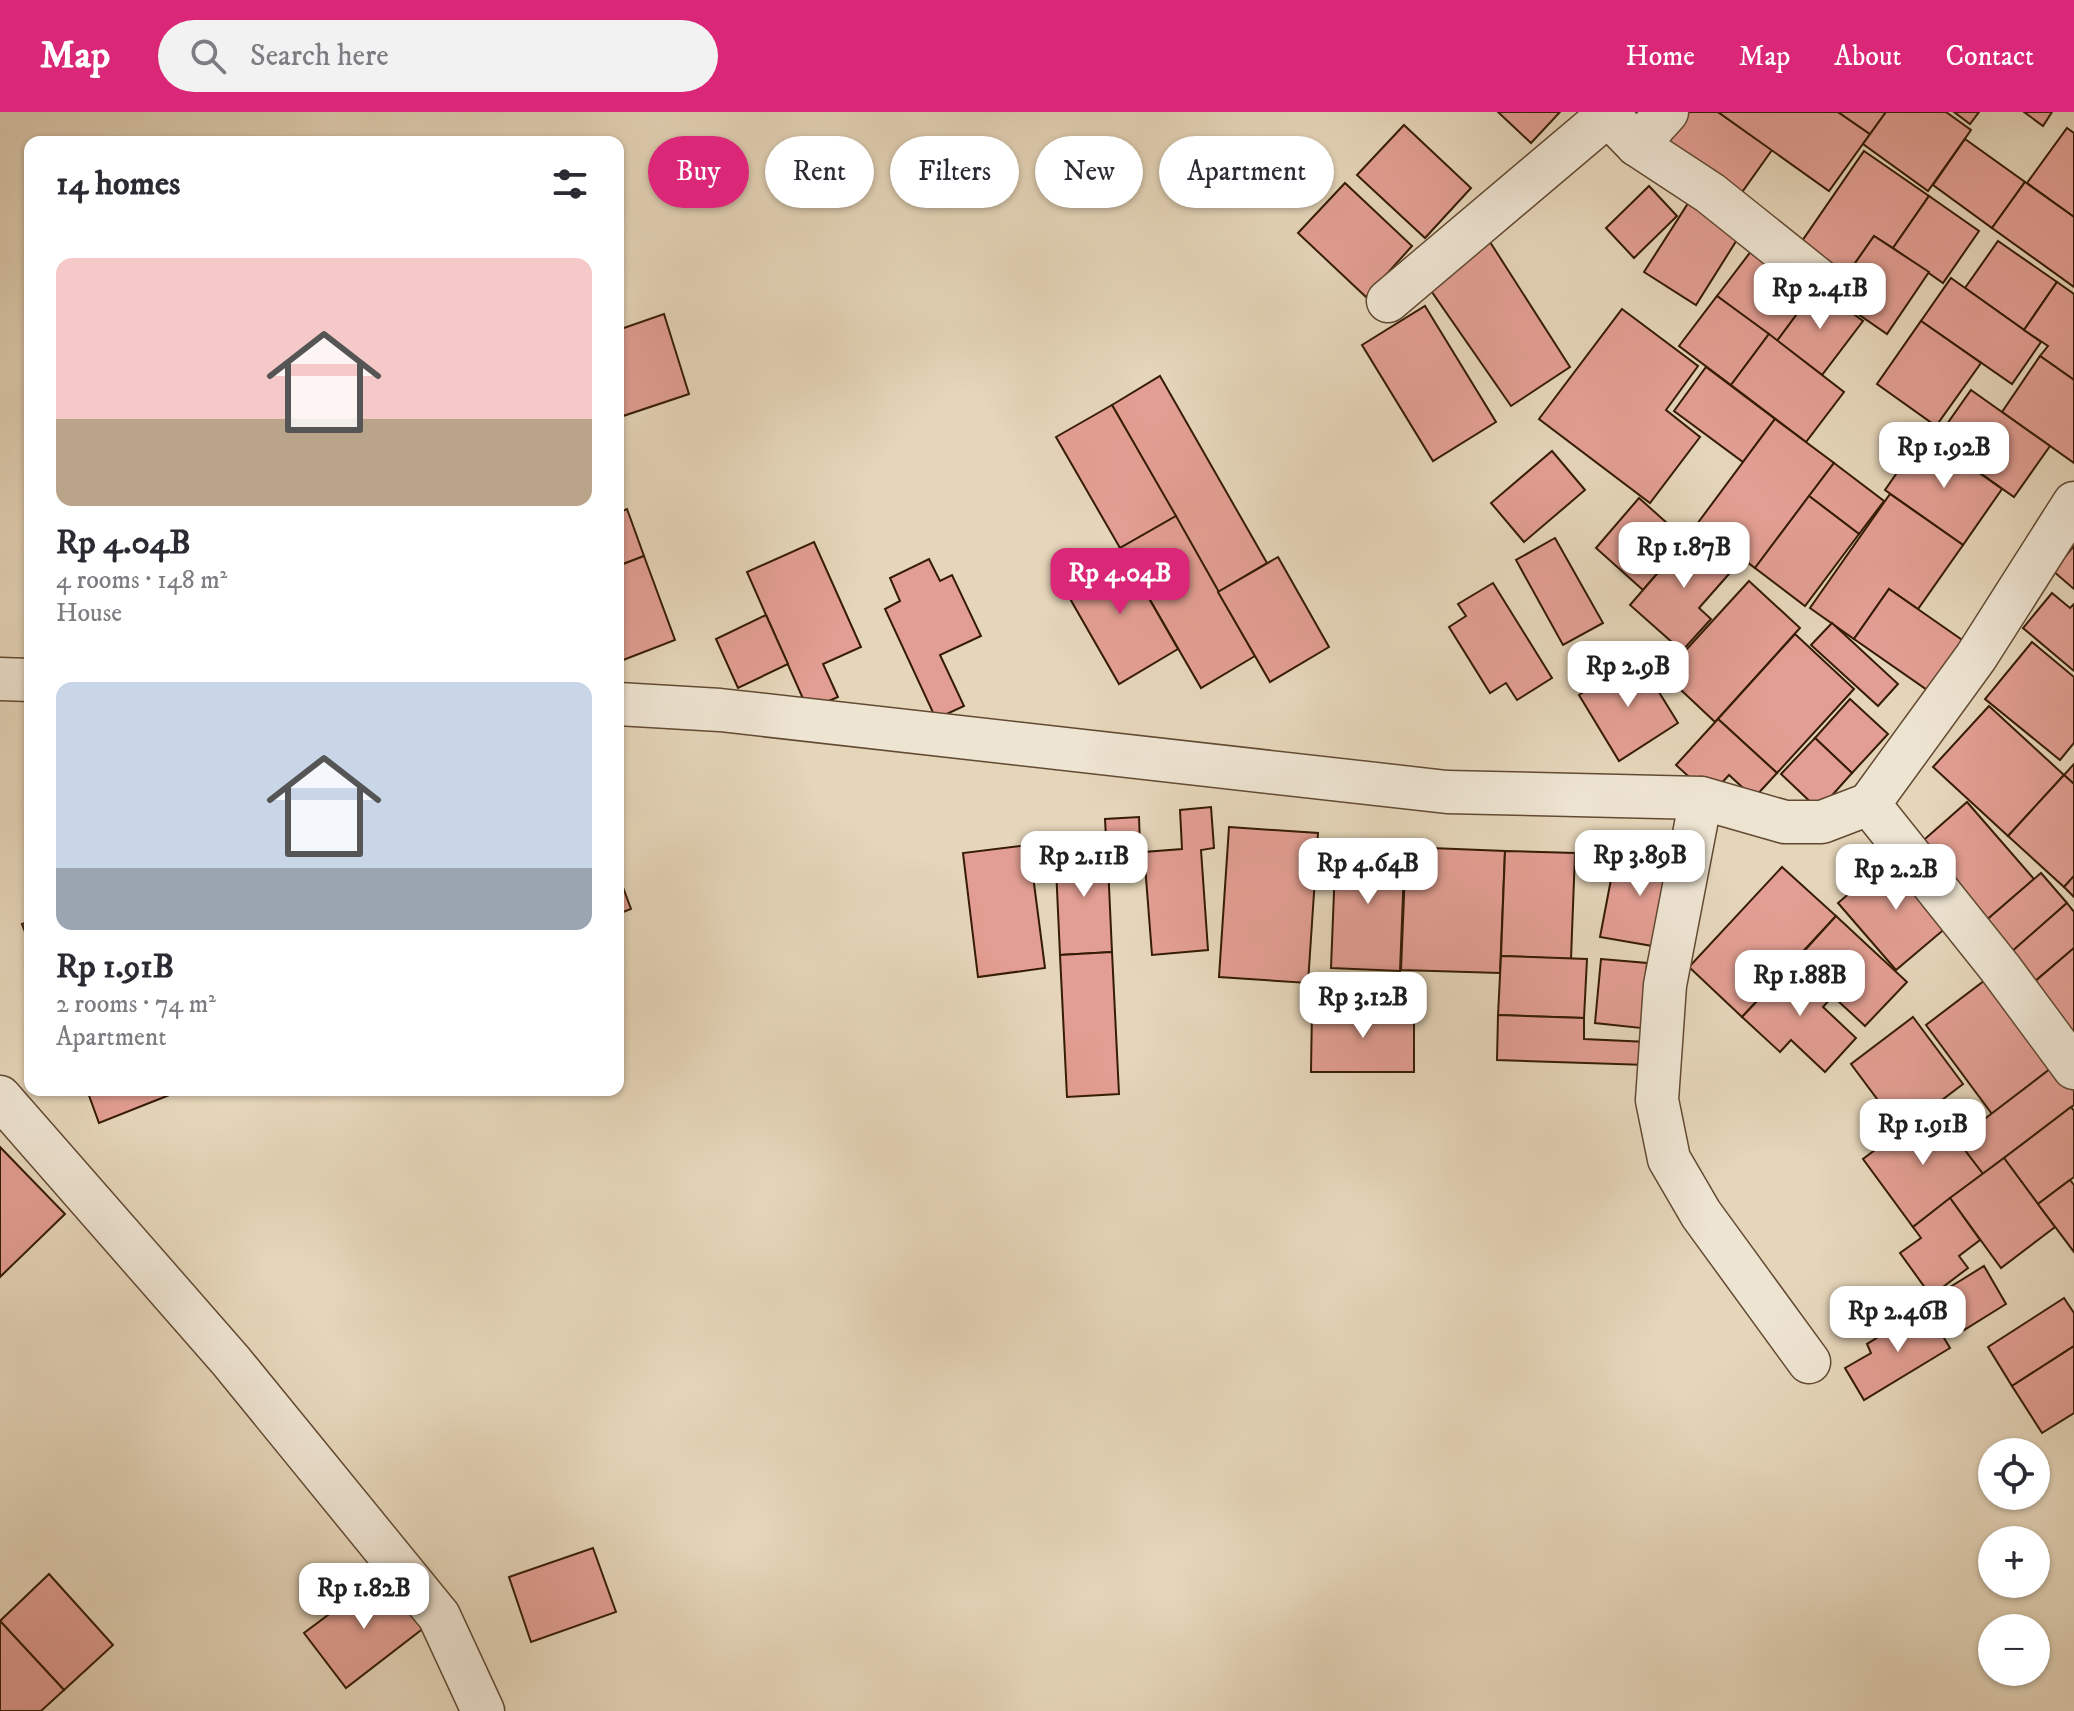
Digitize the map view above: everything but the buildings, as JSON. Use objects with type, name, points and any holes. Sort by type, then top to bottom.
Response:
[{"type":"street","points":[[1637,145],[1667,112]]},
{"type":"street","points":[[1388,301],[1606,114],[1637,145],[1710,193],[1830,289]]},
{"type":"street","points":[[624,704],[751,713],[1447,792],[1701,798],[1785,822],[1822,822],[1869,804],[1976,657],[2074,503]]},
{"type":"street","points":[[0,679],[24,680]]},
{"type":"street","points":[[1701,798],[1665,985],[1657,1100],[1669,1159],[1701,1214],[1809,1362]]},
{"type":"street","points":[[1869,804],[2000,968],[2074,1068]]},
{"type":"street","points":[[0,1097],[231,1361],[439,1616],[483,1711]]}]
